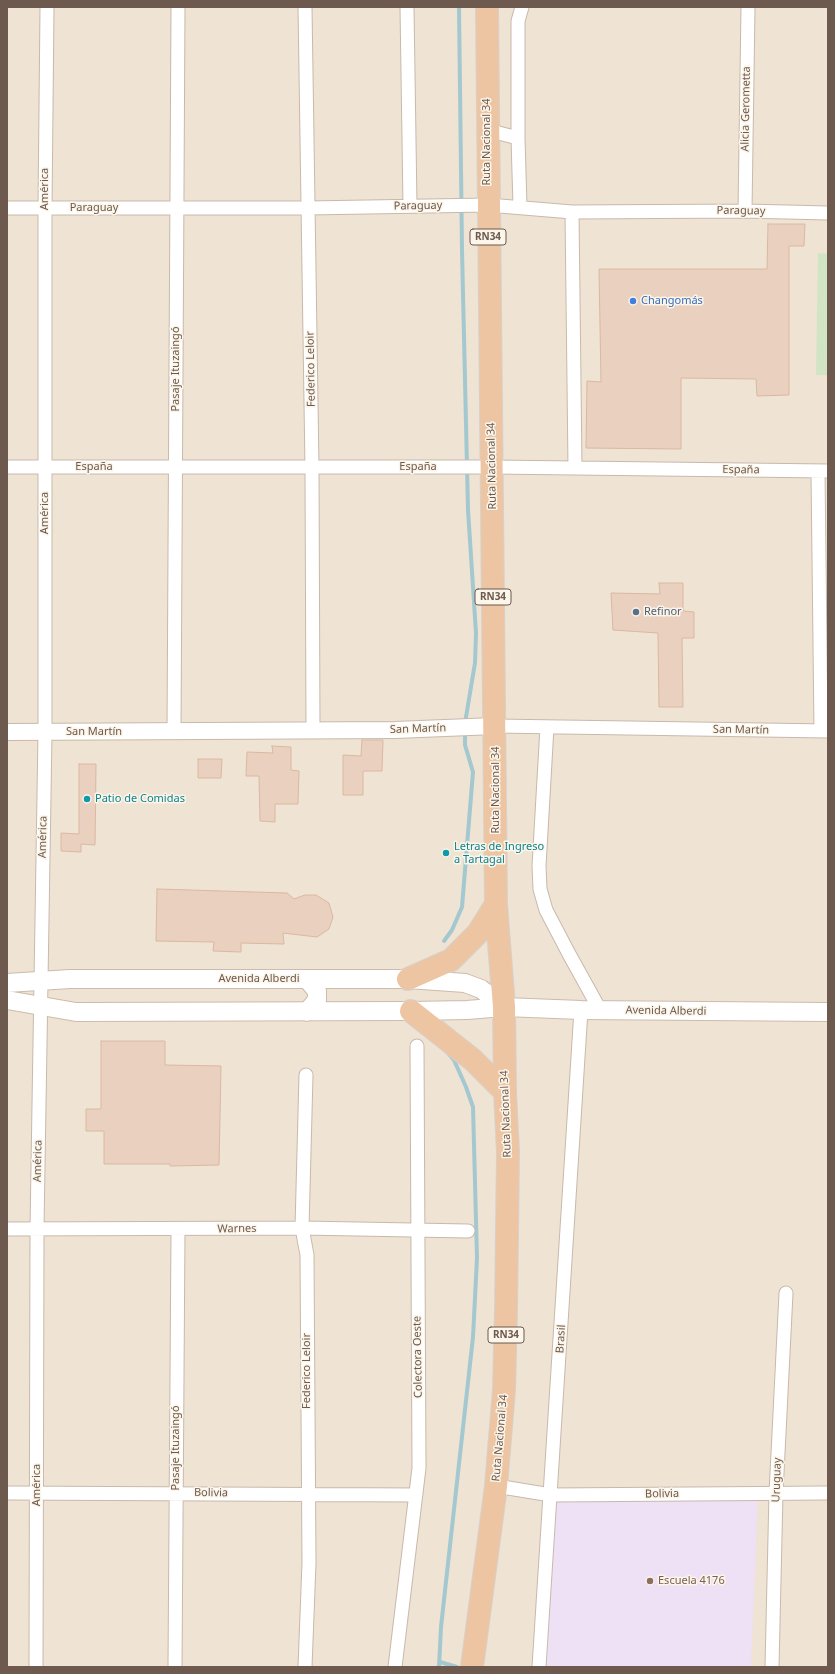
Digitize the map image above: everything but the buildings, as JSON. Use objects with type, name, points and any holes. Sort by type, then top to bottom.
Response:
[{"type":"highway","name":"Ruta Nacional 34","points":[[473,1664],[496,1486],[504,1390],[508,1152],[505,1092],[504,1007],[496,904],[495,726],[483,467],[478,205],[487,130],[486,7]]},
{"type":"highway","points":[[408,979],[451,960],[478,932],[496,904]]},
{"type":"highway","points":[[411,1011],[473,1060],[505,1092]]},
{"type":"main road","name":"Avenida Alberdi","points":[[7,983],[70,979],[408,979],[465,983],[481,989],[504,1007]]},
{"type":"main road","points":[[307,979],[317,991],[317,1000],[307,1012]]},
{"type":"main road","name":"Avenida Alberdi","points":[[7,1000],[40,1004],[76,1012],[411,1011],[467,1010],[504,1007],[581,1010],[828,1012]]},
{"type":"street","name":"América","points":[[36,1667],[37,1229],[45,732],[46,7]]},
{"type":"street","name":"Pasaje Ituzaingó","points":[[174,732],[178,7]]},
{"type":"street","name":"Federico Leloir","points":[[305,7],[312,468],[313,731]]},
{"type":"street","points":[[407,7],[410,206]]},
{"type":"street","points":[[512,7],[518,21]]},
{"type":"street","points":[[520,206],[518,138],[518,21],[522,7]]},
{"type":"street","name":"Alicia Gerometta","points":[[745,211],[748,7]]},
{"type":"street","points":[[487,130],[518,138]]},
{"type":"street","name":"Paraguay","points":[[7,208],[308,208],[478,205],[520,206],[572,212],[745,211],[828,213]]},
{"type":"street","points":[[572,212],[575,468]]},
{"type":"street","name":"España","points":[[7,467],[483,467],[823,471]]},
{"type":"street","points":[[823,471],[825,731]]},
{"type":"street","name":"San Martín","points":[[7,732],[421,730],[495,726],[825,731]]},
{"type":"street","points":[[546,726],[539,866],[540,889],[546,910],[568,954],[600,1010]]},
{"type":"street","name":"Brasil","points":[[539,1667],[581,1010]]},
{"type":"street","name":"Colectora Oeste","points":[[395,1667],[419,1468],[417,1046]]},
{"type":"street","name":"Federico Leloir","points":[[305,1667],[309,1563],[307,1255],[302,1228],[306,1075]]},
{"type":"street","name":"Warnes","points":[[7,1230],[302,1228],[417,1232],[468,1231]]},
{"type":"street","name":"Pasaje Ituzaingó","points":[[175,1667],[178,1230]]},
{"type":"street","name":"Uruguay","points":[[772,1667],[776,1493],[786,1293]]},
{"type":"street","name":"Bolivia","points":[[496,1486],[551,1495],[828,1493]]},
{"type":"street","name":"Bolivia","points":[[7,1493],[416,1495]]},
{"type":"shaded area","points":[[7,7],[828,7],[828,1667],[7,1667]]},
{"type":"shaded area","name":"Escuela 4176","points":[[758,1493],[751,1667],[539,1667],[551,1495]]},
{"type":"green space","points":[[818,253],[828,254],[828,375],[816,375]]},
{"type":"waterway","points":[[459,7],[462,250],[468,510],[476,633],[475,663],[465,723]]},
{"type":"waterway","points":[[444,941],[452,930],[462,907],[473,772],[465,745],[465,730]]},
{"type":"waterway","points":[[439,1667],[441,1627],[473,1337],[477,1258],[473,1107],[454,1060],[447,1052]]},
{"type":"waterway","points":[[440,1662],[457,1667]]},
{"type":"place","name":"Changomás","points":[[633,301]]},
{"type":"place","name":"Refinor","points":[[636,612]]},
{"type":"place","name":"Patio de Comidas","points":[[87,799]]},
{"type":"place","name":"Letras de Ingreso a Tartagal","points":[[446,853]]},
{"type":"place","name":"Escuela 4176","points":[[650,1581]]}]
